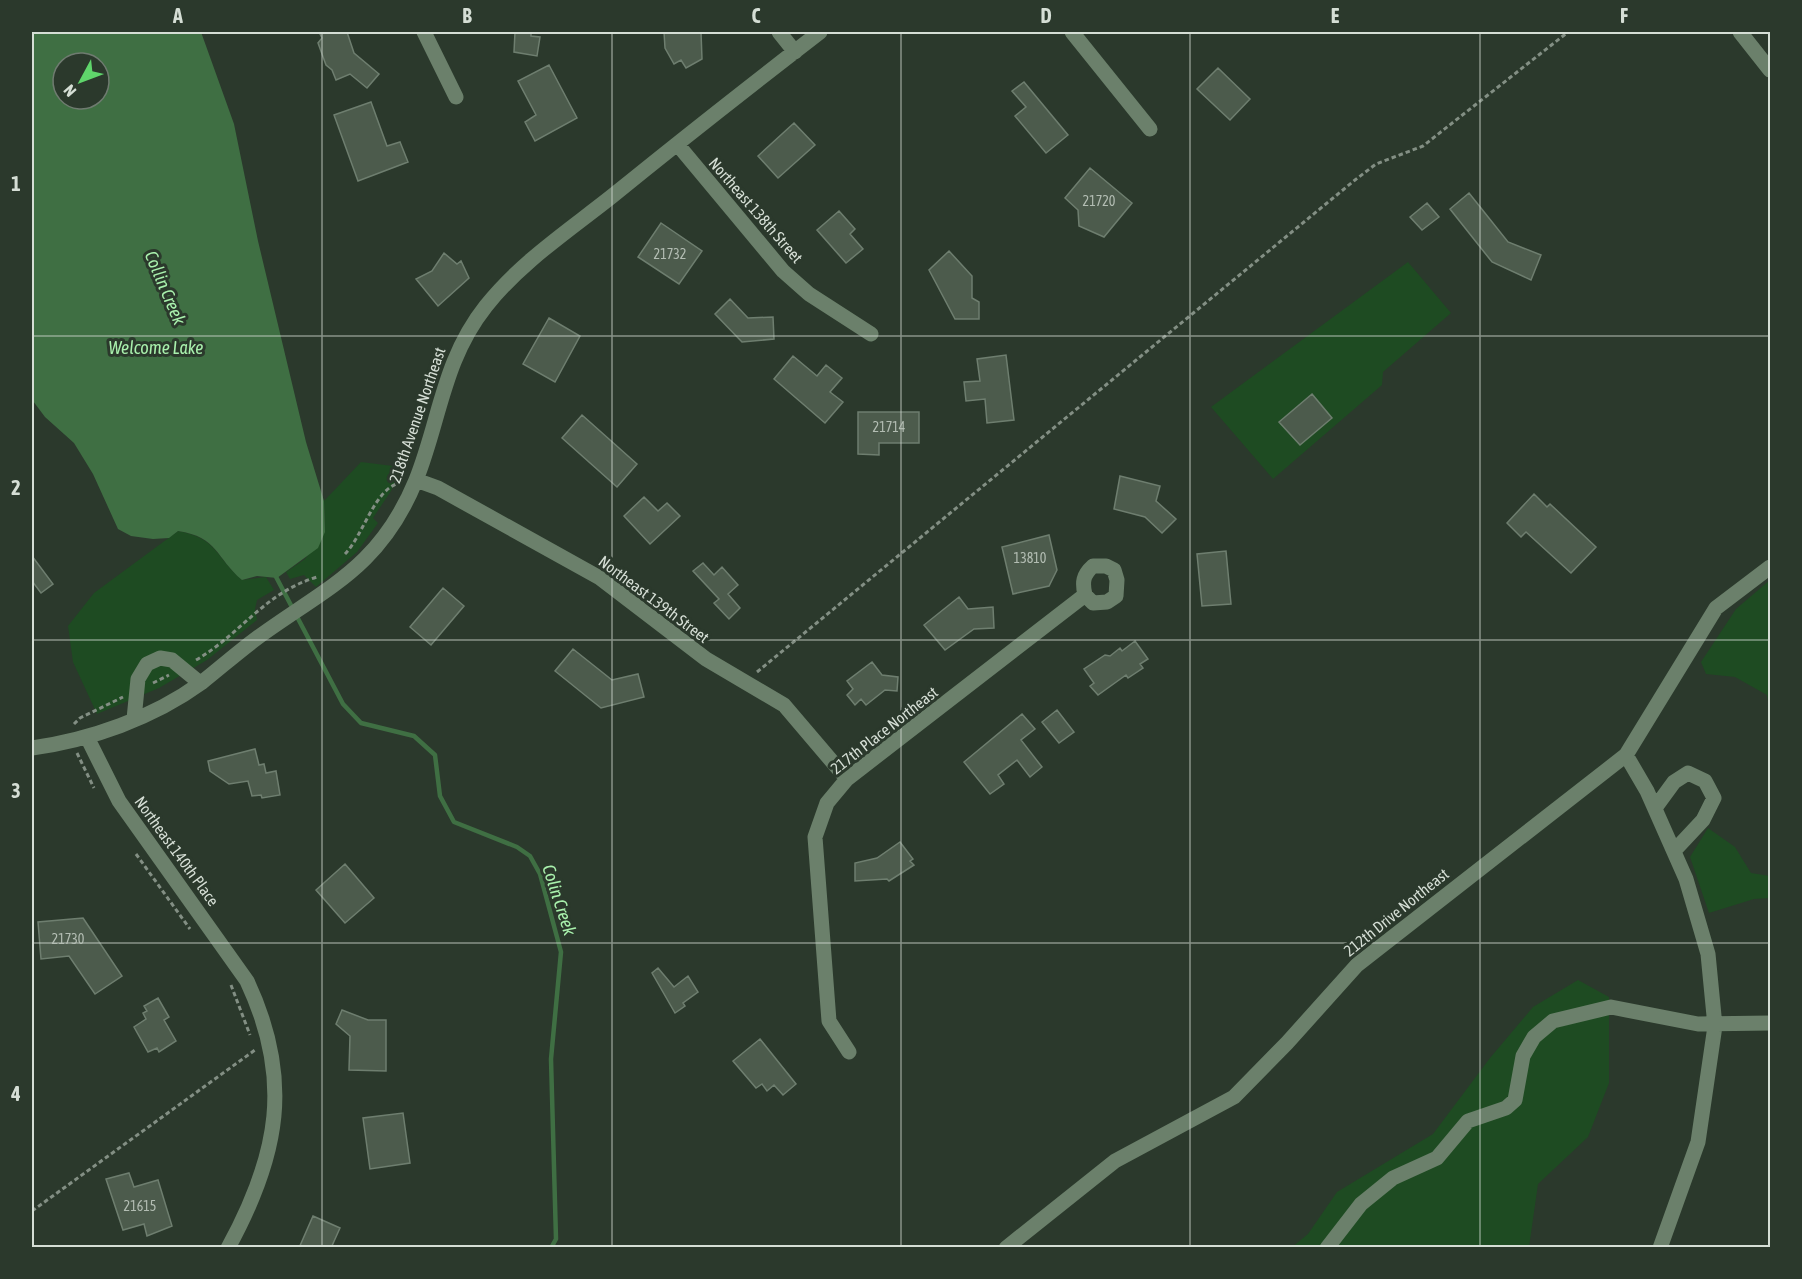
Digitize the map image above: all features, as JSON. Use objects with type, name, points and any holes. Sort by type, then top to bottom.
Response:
[{"type":"street","points":[[424,32],[456,97]]},
{"type":"street","points":[[779,32],[795,52]]},
{"type":"street","name":"218th Avenue Northeast","points":[[32,748],[79,739],[134,719],[174,700],[279,623],[312,603],[367,557],[390,528],[416,480],[443,386],[457,353],[486,306],[537,255],[820,32]]},
{"type":"street","points":[[1072,32],[1150,129]]},
{"type":"street","points":[[1740,32],[1770,70]]},
{"type":"street","name":"Northeast 138th Street","points":[[678,145],[783,272],[808,294],[871,334]]},
{"type":"street","name":"Northeast 139th Street","points":[[416,480],[438,488],[600,578],[665,630],[744,682],[784,705],[847,779]]},
{"type":"street","name":"212th Drive Northeast","points":[[1006,1248],[1115,1161],[1234,1097],[1287,1043],[1356,965],[1626,755],[1716,608],[1770,567]]},
{"type":"street","name":"217th Place Northeast","points":[[849,1052],[829,1022],[815,837],[827,803],[847,779],[1085,595]]},
{"type":"street","points":[[134,719],[136,692],[141,670],[147,664],[160,658],[172,660],[200,683]]},
{"type":"street","name":"Northeast 140th Place","points":[[79,739],[119,801],[247,981],[261,1010],[271,1042],[276,1096],[272,1142],[256,1192],[228,1248]]},
{"type":"street","points":[[1626,755],[1655,808],[1686,879],[1708,954],[1715,1026],[1698,1142],[1660,1248]]},
{"type":"street","points":[[1655,808],[1674,782],[1688,773],[1705,781],[1713,798],[1703,820],[1674,851]]},
{"type":"street","points":[[1327,1248],[1361,1204],[1393,1178],[1437,1158],[1468,1120],[1506,1108],[1515,1100],[1523,1056],[1534,1037],[1553,1021],[1611,1007],[1715,1026],[1770,1023]]},
{"type":"path","points":[[744,682],[1355,180],[1376,164],[1423,146],[1568,32]]},
{"type":"path","points":[[340,560],[362,532],[379,497],[388,486],[416,480]]},
{"type":"path","points":[[96,791],[79,739],[68,730],[80,718],[113,700],[136,692],[210,652],[271,599],[294,585],[322,573]]},
{"type":"path","points":[[132,848],[194,935]]},
{"type":"path","points":[[32,1211],[256,1052],[230,985],[224,977]]},
{"type":"shaded area","points":[[1408,262],[1451,313],[1383,372],[1382,385],[1273,479],[1211,407]]},
{"type":"shaded area","points":[[361,462],[401,467],[391,491],[373,518],[378,523],[357,552],[316,587],[304,575],[290,579],[286,572],[305,559],[325,532],[324,501]]},
{"type":"shaded area","points":[[178,531],[191,534],[209,544],[242,580],[266,577],[274,590],[257,600],[255,609],[257,620],[207,660],[159,688],[97,714],[73,662],[68,626],[94,593]]},
{"type":"shaded area","points":[[1770,580],[1770,714],[1767,695],[1735,677],[1706,674],[1701,662],[1736,609]]},
{"type":"shaded area","points":[[1708,828],[1735,847],[1751,873],[1770,876],[1770,898],[1754,899],[1709,913],[1690,857]]},
{"type":"shaded area","points":[[1578,980],[1609,997],[1609,1083],[1588,1137],[1538,1184],[1529,1247],[1291,1248],[1308,1234],[1337,1192],[1433,1134],[1490,1058],[1533,1007]]},
{"type":"water","name":"Welcome Lake","points":[[32,32],[201,32],[234,124],[258,241],[306,442],[324,501],[325,532],[318,548],[277,578],[257,576],[242,580],[209,543],[191,534],[178,531],[169,538],[153,539],[131,536],[118,529],[93,474],[74,443],[45,417],[33,401]]},
{"type":"building","points":[[319,32],[347,32],[354,53],[379,74],[367,88],[350,74],[336,80],[332,70],[326,65],[318,43],[322,38]]},
{"type":"building","points":[[515,32],[531,32],[531,36],[540,37],[537,56],[514,52]]},
{"type":"building","points":[[664,32],[701,32],[702,59],[686,68],[681,60],[674,64],[665,48]]},
{"type":"building","points":[[549,65],[577,118],[535,141],[525,122],[536,115],[518,81]]},
{"type":"building","points":[[1218,68],[1250,99],[1230,120],[1197,89]]},
{"type":"building","points":[[1024,82],[1068,135],[1046,153],[1015,116],[1026,107],[1012,91]]},
{"type":"building","points":[[371,102],[387,146],[400,142],[408,162],[358,181],[334,115]]},
{"type":"building","points":[[794,123],[815,145],[778,178],[758,156]]},
{"type":"building","points":[[1090,168],[1132,203],[1104,237],[1079,226],[1078,210],[1065,198]]},
{"type":"building","points":[[1469,193],[1508,242],[1541,255],[1531,280],[1492,262],[1450,209]]},
{"type":"building","points":[[1427,203],[1439,217],[1422,230],[1410,217]]},
{"type":"building","points":[[839,211],[855,229],[850,234],[863,249],[846,263],[817,230]]},
{"type":"building","points":[[661,223],[702,251],[679,284],[638,257]]},
{"type":"building","points":[[949,251],[972,276],[972,298],[979,302],[979,319],[955,319],[929,270]]},
{"type":"building","points":[[444,253],[457,264],[461,261],[469,278],[438,306],[416,279],[432,271]]},
{"type":"building","points":[[730,299],[748,318],[773,317],[774,339],[742,342],[715,314]]},
{"type":"building","points":[[549,318],[580,336],[555,382],[523,364]]},
{"type":"building","points":[[1006,355],[1014,420],[987,423],[985,399],[966,401],[964,382],[980,381],[977,359]]},
{"type":"building","points":[[793,356],[817,376],[826,365],[842,378],[830,392],[843,402],[825,423],[774,379]]},
{"type":"building","points":[[1312,394],[1332,418],[1300,445],[1279,422]]},
{"type":"building","points":[[858,412],[919,412],[919,443],[879,443],[879,455],[858,454]]},
{"type":"building","points":[[582,415],[637,464],[617,487],[562,438]]},
{"type":"building","points":[[1120,476],[1160,486],[1156,501],[1176,519],[1162,533],[1145,517],[1114,509]]},
{"type":"building","points":[[1534,494],[1547,507],[1550,504],[1596,547],[1571,573],[1526,532],[1521,537],[1507,523]]},
{"type":"building","points":[[644,497],[658,511],[667,503],[680,516],[650,544],[624,516]]},
{"type":"building","points":[[1049,535],[1057,570],[1049,586],[1013,594],[1002,547]]},
{"type":"building","points":[[1226,551],[1231,604],[1202,606],[1197,554]]},
{"type":"building","points":[[32,556],[53,584],[41,593],[32,581]]},
{"type":"building","points":[[703,563],[714,575],[722,567],[738,585],[728,594],[740,608],[729,619],[714,603],[719,599],[693,571]]},
{"type":"building","points":[[443,588],[464,606],[431,645],[410,627]]},
{"type":"building","points":[[959,597],[968,609],[993,607],[994,628],[974,629],[945,650],[924,625]]},
{"type":"building","points":[[1135,641],[1148,659],[1140,664],[1143,668],[1128,678],[1126,675],[1098,695],[1090,686],[1094,683],[1084,669],[1105,655],[1110,656],[1120,648],[1122,651]]},
{"type":"building","points":[[573,649],[612,680],[638,674],[644,697],[601,708],[555,671]]},
{"type":"building","points":[[872,662],[882,675],[898,677],[897,691],[885,690],[866,705],[861,699],[855,705],[847,695],[853,689],[847,681]]},
{"type":"building","points":[[1057,710],[1074,732],[1059,743],[1042,722]]},
{"type":"building","points":[[1022,714],[1035,729],[1021,740],[1042,767],[1030,777],[1017,760],[998,775],[1004,784],[990,794],[964,762]]},
{"type":"building","points":[[255,749],[259,765],[264,764],[266,773],[276,771],[280,795],[262,798],[261,795],[252,796],[248,781],[229,784],[210,771],[208,761]]},
{"type":"building","points":[[900,842],[913,859],[910,861],[914,865],[889,881],[887,879],[855,881],[855,863],[877,858]]},
{"type":"building","points":[[345,864],[374,898],[345,923],[316,890]]},
{"type":"building","points":[[83,918],[122,976],[95,994],[69,956],[41,959],[38,922]]},
{"type":"building","points":[[658,968],[674,987],[688,976],[698,992],[683,1003],[685,1006],[675,1013],[652,973]]},
{"type":"building","points":[[158,998],[169,1017],[164,1020],[176,1041],[159,1052],[157,1048],[148,1052],[134,1027],[146,1019],[143,1013],[147,1011],[144,1006]]},
{"type":"building","points":[[342,1010],[368,1020],[386,1020],[386,1071],[349,1070],[350,1036],[336,1024]]},
{"type":"building","points":[[760,1039],[796,1084],[783,1095],[774,1085],[767,1091],[762,1084],[756,1088],[733,1061]]},
{"type":"building","points":[[403,1113],[410,1163],[370,1169],[363,1118]]},
{"type":"building","points":[[129,1173],[134,1187],[158,1180],[172,1226],[147,1236],[144,1224],[123,1230],[106,1179]]},
{"type":"building","points":[[313,1216],[340,1228],[331,1248],[299,1248]]},
{"type":"waterway","name":"Colin Creek","points":[[274,573],[343,704],[361,723],[414,736],[435,755],[440,796],[454,822],[517,847],[530,856],[540,874],[561,952],[551,1059],[556,1239],[551,1248]]},
{"type":"water label","name":"Collin Creek","points":[[165,288]]}]
